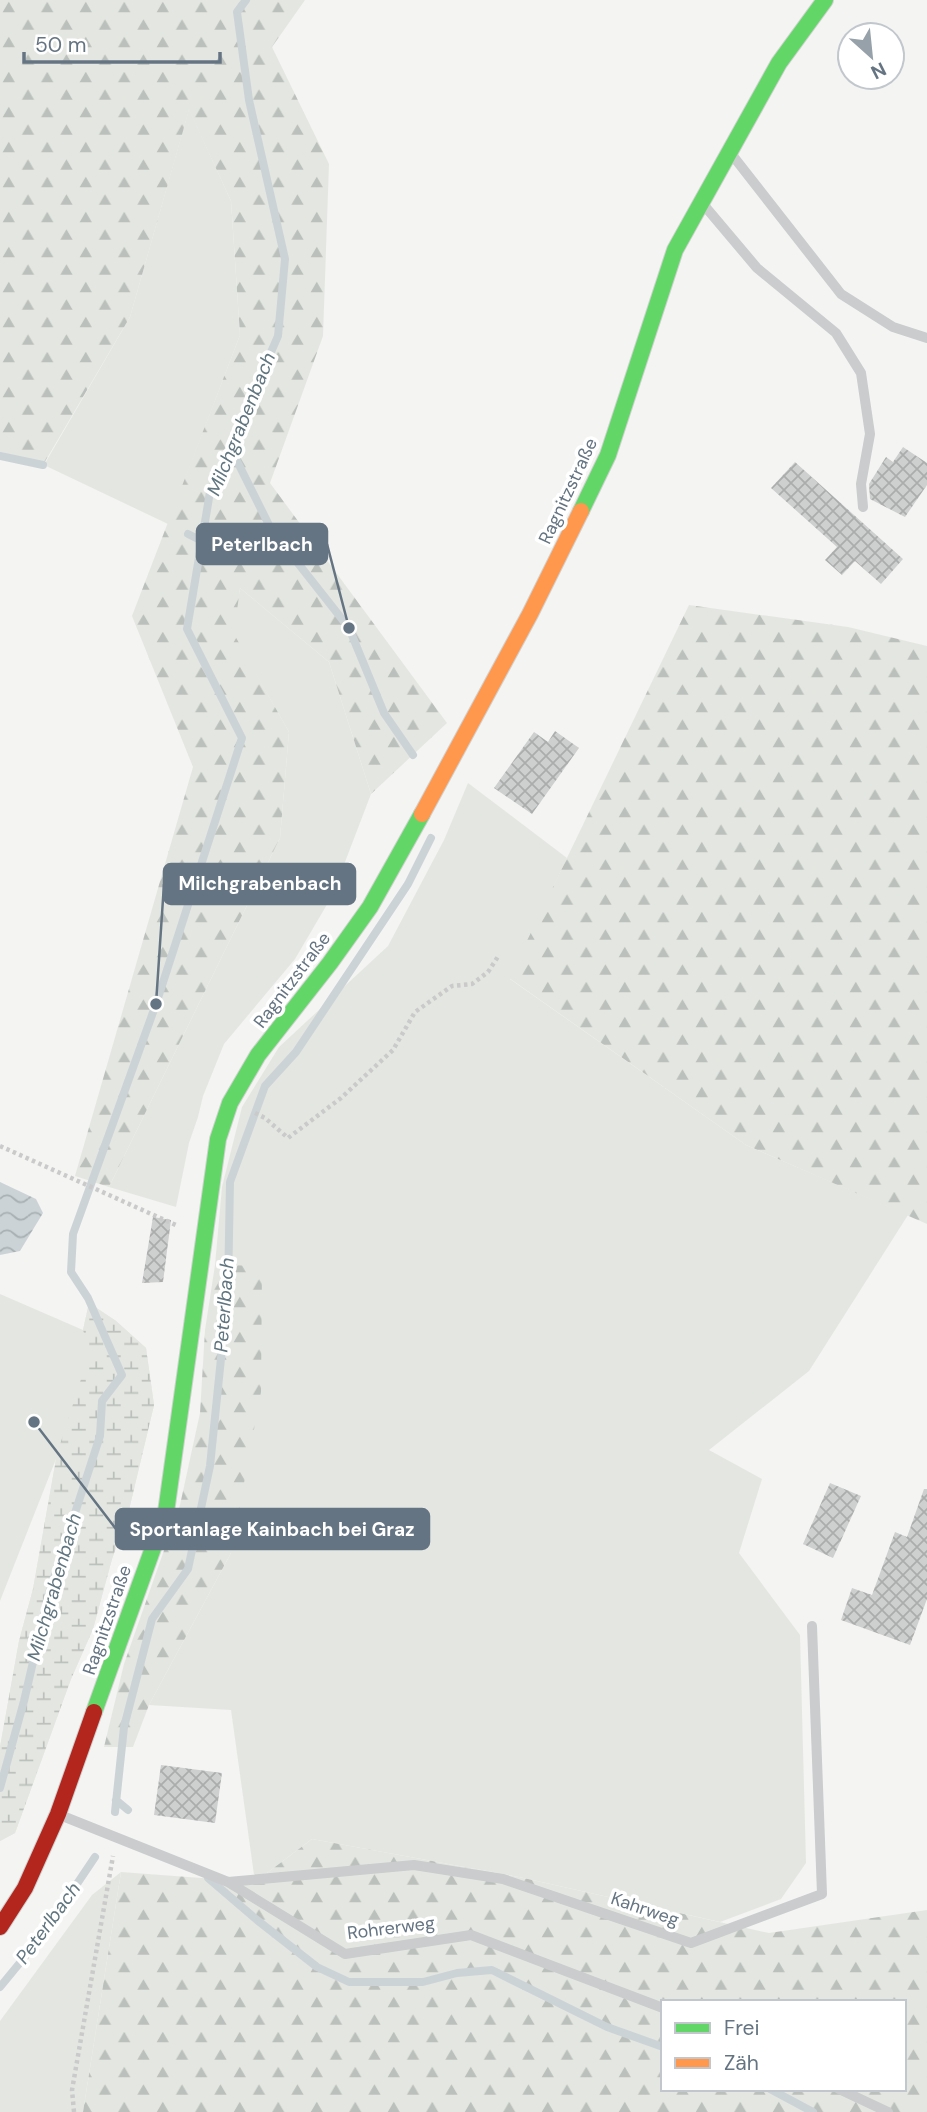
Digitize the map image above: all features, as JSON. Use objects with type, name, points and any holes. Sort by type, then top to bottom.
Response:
[{"type":"main road","name":"Ragnitzstraße","points":[[0,1927],[25,1888],[58,1814],[166,1512],[218,1139],[230,1102],[258,1055],[370,907],[530,614],[608,456],[674,250],[779,63],[825,0]]},
{"type":"lane","points":[[730,151],[841,294],[893,327],[927,338]]},
{"type":"lane","points":[[702,202],[757,268],[836,333],[861,373],[870,434],[861,484],[863,507]]},
{"type":"lane","name":"Kahrweg","points":[[228,1882],[414,1865],[503,1879],[691,1943],[822,1894],[812,1626]]},
{"type":"lane","name":"Rohrerweg","points":[[58,1814],[228,1882],[345,1954],[471,1935],[661,2007]]},
{"type":"lane","points":[[843,2091],[888,2112]]},
{"type":"path","points":[[259,1115],[288,1138],[341,1098],[393,1050],[415,1012],[452,986],[472,984],[488,972],[499,955]]},
{"type":"path","points":[[0,1146],[204,1238]]},
{"type":"path","points":[[74,2112],[72,2090],[116,1838]]},
{"type":"green space","points":[[0,0],[305,0],[272,47],[329,164],[323,336],[270,483],[447,723],[371,794],[329,662],[240,588],[234,634],[289,732],[280,838],[109,1187],[75,1176],[193,767],[132,616],[240,335],[231,201],[189,110],[130,317],[43,465],[0,456]]},
{"type":"green space","points":[[189,109],[231,201],[240,335],[168,524],[44,465],[130,317]]},
{"type":"green space","points":[[240,588],[329,662],[371,794],[332,896],[295,959],[224,1044],[203,1096],[189,1143],[176,1207],[109,1187],[280,838],[289,732],[233,634]]},
{"type":"green space","points":[[689,605],[848,627],[927,646],[927,1224],[746,1145],[509,978]]},
{"type":"green space","points":[[468,783],[567,858],[510,979],[746,1145],[908,1215],[809,1371],[709,1450],[762,1479],[739,1553],[800,1635],[806,1863],[781,1899],[720,1922],[519,1877],[312,1839],[255,1882],[231,1710],[149,1705],[231,1553],[215,1265],[222,1187],[242,1107],[279,1047],[388,946],[444,840]]},
{"type":"green space","points":[[215,1265],[262,1266],[261,1392],[231,1553],[149,1705],[133,1747],[104,1747],[124,1664],[180,1505],[200,1413],[205,1330]]},
{"type":"green space","points":[[0,1294],[83,1330],[89,1303],[116,1321],[146,1348],[154,1405],[128,1514],[112,1559],[93,1629],[71,1679],[15,1833],[0,1841],[0,1747],[19,1641],[33,1589],[56,1459],[0,1601]]},
{"type":"green space","points":[[89,1303],[116,1321],[146,1348],[154,1405],[128,1514],[112,1559],[93,1629],[71,1679],[15,1833],[0,1841],[0,1747],[19,1641],[33,1589],[57,1454],[90,1351],[83,1330]]},
{"type":"green space","points":[[312,1839],[519,1877],[769,1933],[927,1910],[927,2112],[83,2112],[121,1872],[255,1882]]},
{"type":"green space","points":[[121,1872],[83,2112],[0,2112],[0,2021],[92,1895]]},
{"type":"water","points":[[0,1182],[36,1199],[43,1213],[20,1251],[0,1255]]},
{"type":"building","points":[[903,447],[927,463],[927,485],[905,517],[870,499],[869,484],[886,457],[893,462]]},
{"type":"building","points":[[795,462],[903,559],[881,584],[855,561],[842,575],[825,560],[837,547],[771,488]]},
{"type":"building","points":[[555,731],[579,748],[532,814],[494,788],[534,732],[548,742]]},
{"type":"building","points":[[153,1217],[171,1220],[163,1282],[142,1283]]},
{"type":"building","points":[[830,1483],[861,1496],[833,1558],[803,1544]]},
{"type":"building","points":[[924,1489],[927,1489],[927,1599],[910,1645],[841,1620],[852,1588],[872,1595],[895,1532],[907,1537]]},
{"type":"building","points":[[161,1765],[222,1773],[215,1823],[154,1815]]},
{"type":"waterway","name":"Milchgrabenbach","points":[[0,1788],[49,1593],[100,1436],[102,1401],[122,1375],[88,1298],[71,1272],[73,1234],[156,1004],[242,738],[187,629],[210,492],[278,336],[285,259],[249,100],[237,12],[246,0]]},
{"type":"waterway","name":"Peterlbach","points":[[230,447],[271,529],[349,628],[384,713],[413,755]]},
{"type":"waterway","points":[[0,456],[43,465]]},
{"type":"waterway","points":[[188,534],[202,541]]},
{"type":"waterway","name":"Peterlbach","points":[[115,1812],[124,1727],[152,1619],[188,1569],[210,1466],[228,1290],[230,1182],[265,1086],[296,1052],[408,884],[431,838]]},
{"type":"waterway","points":[[116,1800],[128,1810]]},
{"type":"waterway","name":"Peterlbach","points":[[0,1987],[42,1936],[95,1857]]},
{"type":"waterway","points":[[208,1878],[317,1967],[349,1982],[423,1982],[457,1973],[492,1970],[607,2027],[661,2046]]},
{"type":"waterway","points":[[774,2091],[813,2112]]},
{"type":"traffic: fast","points":[[581,511],[608,455],[675,250],[779,63],[825,0]]},
{"type":"traffic: fast","points":[[94,1712],[166,1512],[218,1139],[230,1103],[258,1055],[370,907],[422,814]]},
{"type":"traffic: slow","points":[[422,814],[530,614],[581,511]]},
{"type":"traffic: jam","points":[[0,1927],[25,1888],[58,1814],[94,1712]]},
{"type":"place","name":"Peterlbach","points":[[349,628]]},
{"type":"place","name":"Milchgrabenbach","points":[[156,1004]]},
{"type":"place","name":"Sportanlage Kainbach bei Graz","points":[[34,1422]]}]
